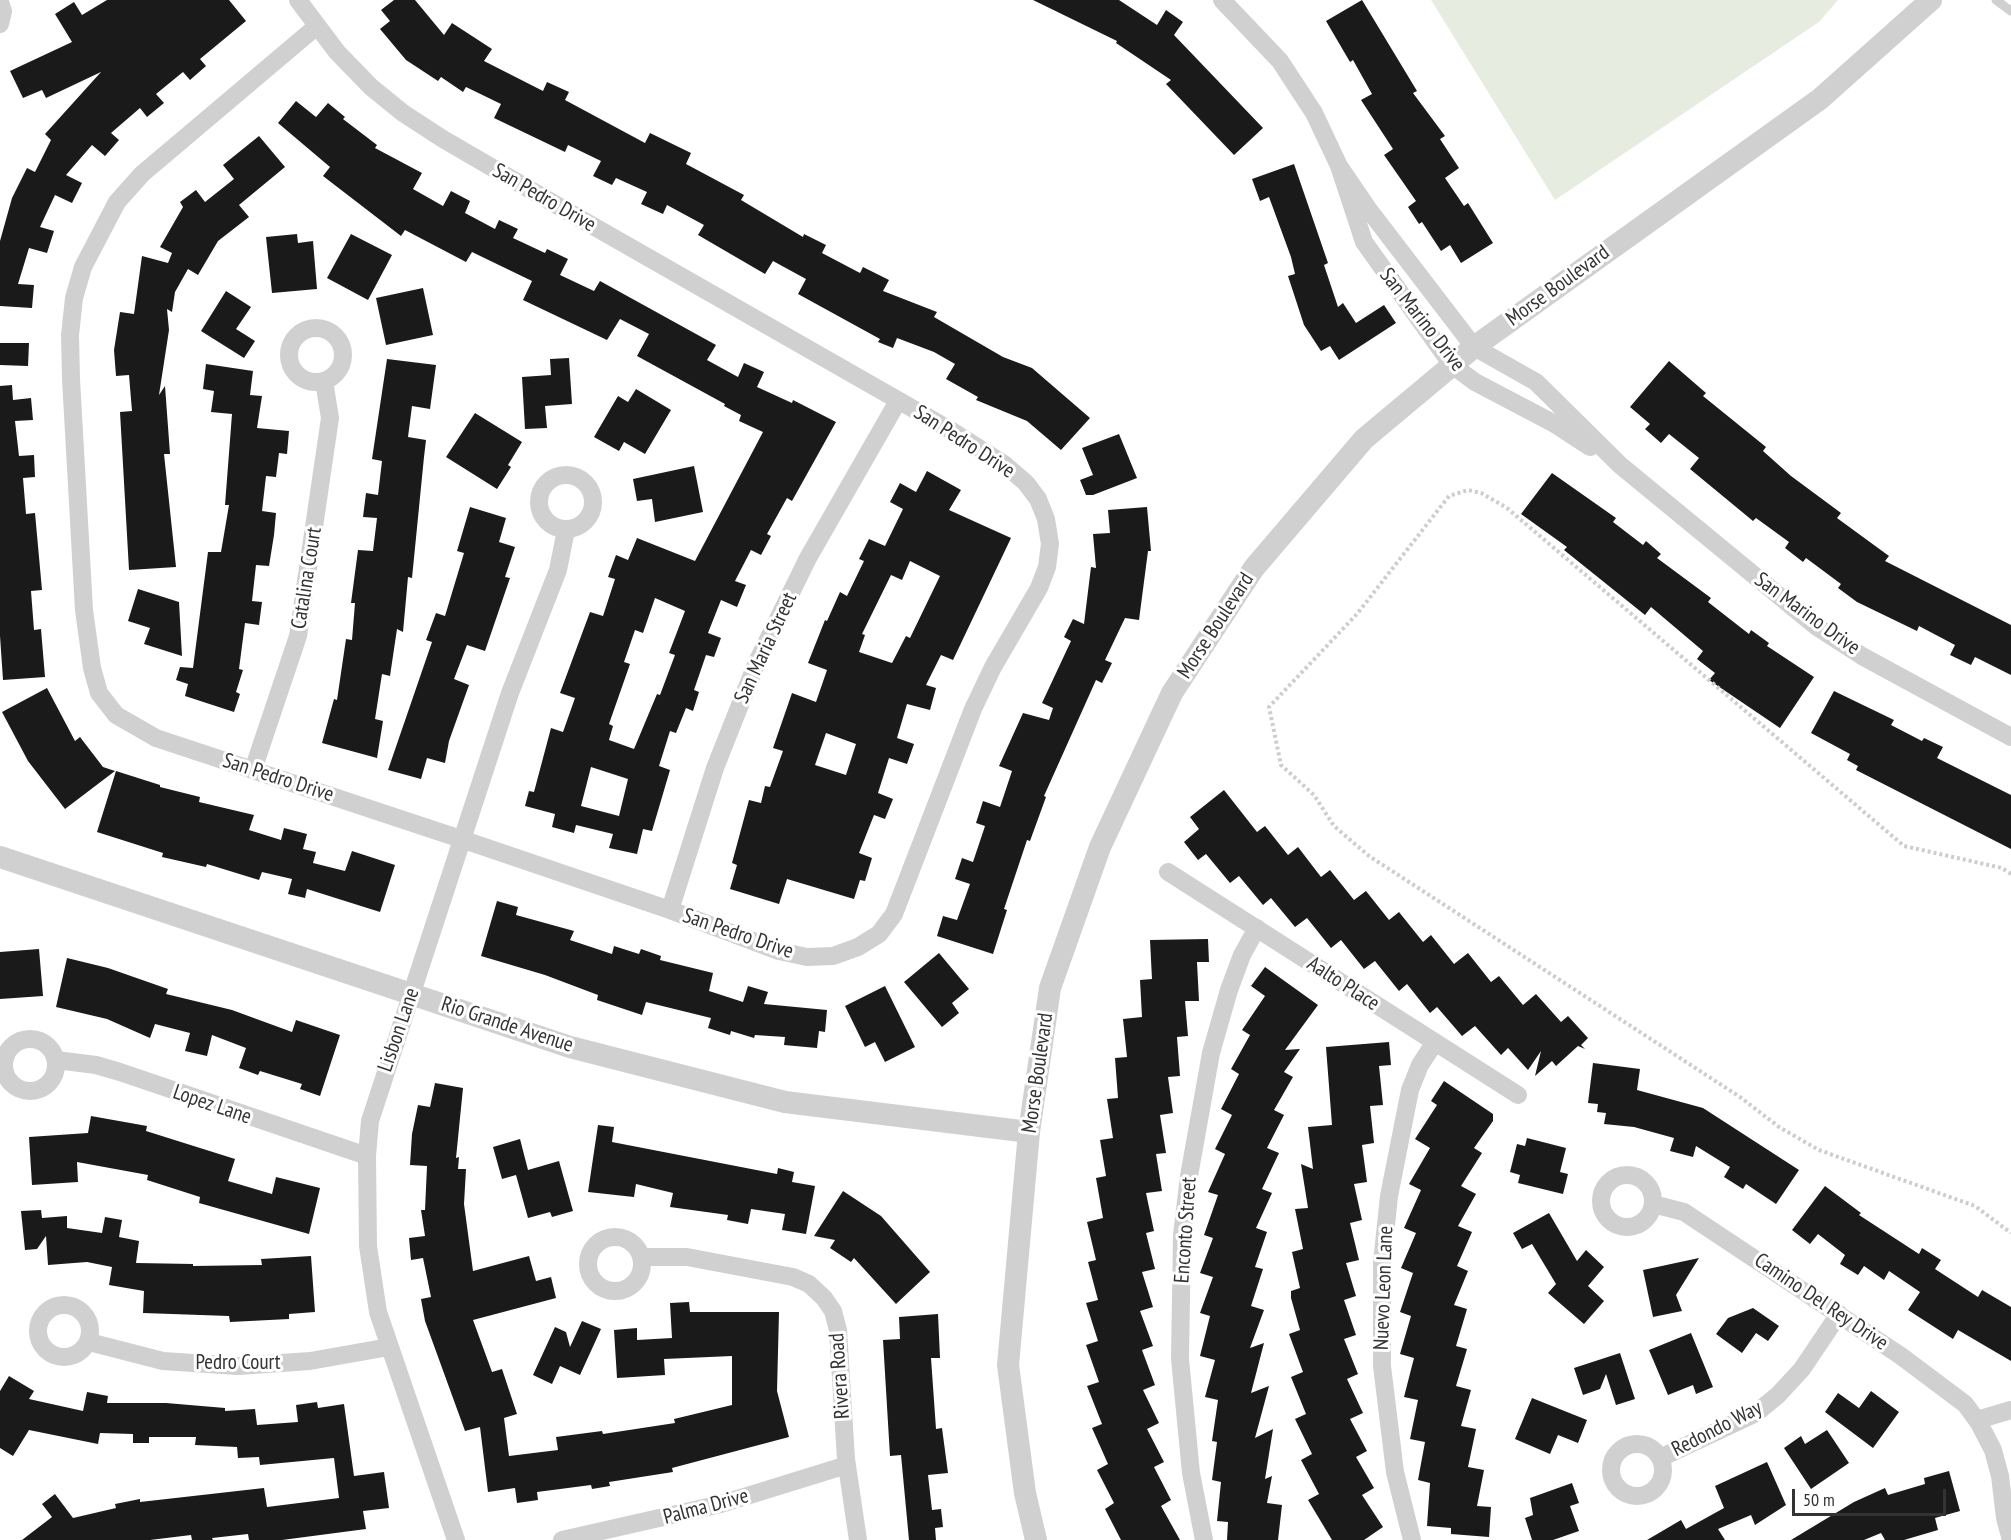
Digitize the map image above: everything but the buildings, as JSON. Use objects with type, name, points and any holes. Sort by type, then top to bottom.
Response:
[{"type":"street","name":"San Pedro Drive","points":[[298,0],[317,26],[371,87],[443,139],[995,459],[1026,483],[1038,499],[1046,519],[1050,544],[1047,567],[1039,588],[993,667],[973,709],[894,915],[879,934],[858,947],[834,956],[807,957],[779,951],[670,910],[156,738],[116,715],[99,693],[92,668],[84,610],[70,335],[74,298],[83,267],[117,202],[142,174],[317,26]]},
{"type":"street","name":"San Marino Drive","points":[[1222,0],[1280,61],[1314,113],[1339,166],[1364,242],[1452,365],[1475,382],[1553,423],[1620,465]]},
{"type":"street","name":"Morse Boulevard","points":[[1035,1540],[1025,1493],[1008,1365],[1029,1132],[1050,988],[1100,847],[1172,693],[1254,568],[1364,439],[1473,347],[1820,99],[1931,0]]},
{"type":"street","points":[[0,2],[3,11],[0,24]]},
{"type":"street","name":"San Marino Drive","points":[[1339,166],[1369,210],[1473,347],[1536,382],[1620,465],[1817,627],[1862,656],[2011,737]]},
{"type":"street","name":"Catalina Court","points":[[253,770],[298,636],[330,418],[324,381]]},
{"type":"street","name":"San Maria Street","points":[[670,910],[715,768],[757,662],[808,558],[898,401]]},
{"type":"street","name":"Lisbon Lane","points":[[456,1540],[415,1413],[378,1312],[368,1246],[367,1156],[370,1121],[510,693],[558,570],[566,530]]},
{"type":"street","name":"Rio Grande Avenue","points":[[0,856],[570,1047],[785,1102],[1029,1132]]},
{"type":"street","name":"Aalto Place","points":[[1168,872],[1518,1095]]},
{"type":"street","name":"Enconto Street","points":[[1204,1540],[1184,1413],[1180,1359],[1182,1236],[1189,1176],[1211,1053],[1229,990],[1242,955],[1257,928]]},
{"type":"street","name":"Nuevo Leon Lane","points":[[1412,1540],[1395,1472],[1382,1366],[1382,1263],[1389,1196],[1410,1090],[1420,1065],[1435,1042]]},
{"type":"street","name":"Lopez Lane","points":[[56,1060],[96,1065],[120,1072],[367,1156]]},
{"type":"street","name":"Camino Del Rey Drive","points":[[1653,1204],[1684,1212],[1940,1382],[1965,1404],[1977,1420],[2006,1479],[2005,1518],[2011,1540]]},
{"type":"street","name":"Rivera Road","points":[[642,1257],[687,1257],[793,1277],[809,1284],[824,1298],[833,1311],[838,1330],[847,1466],[858,1540]]},
{"type":"street","name":"Redondo Way","points":[[1660,1458],[1756,1413],[1778,1395],[1802,1369],[1839,1314]]},
{"type":"street","name":"Pedro Court","points":[[89,1342],[163,1361],[238,1366],[310,1361],[389,1347]]},
{"type":"street","points":[[1977,1420],[2011,1410]]},
{"type":"street","name":"Palma Drive","points":[[562,1540],[721,1504],[847,1466]]},
{"type":"lane","points":[[1996,0],[2011,11]]},
{"type":"path","points":[[2011,874],[2002,867],[1904,846],[1506,508],[1481,493],[1468,490],[1449,496],[1357,614],[1269,706],[1281,765],[1314,795],[1335,826],[1369,856],[1740,1097],[1779,1127],[1820,1150],[1975,1206],[2011,1233]]},
{"type":"shaded area","points":[[1431,0],[1838,0],[1819,22],[1555,200]]}]
